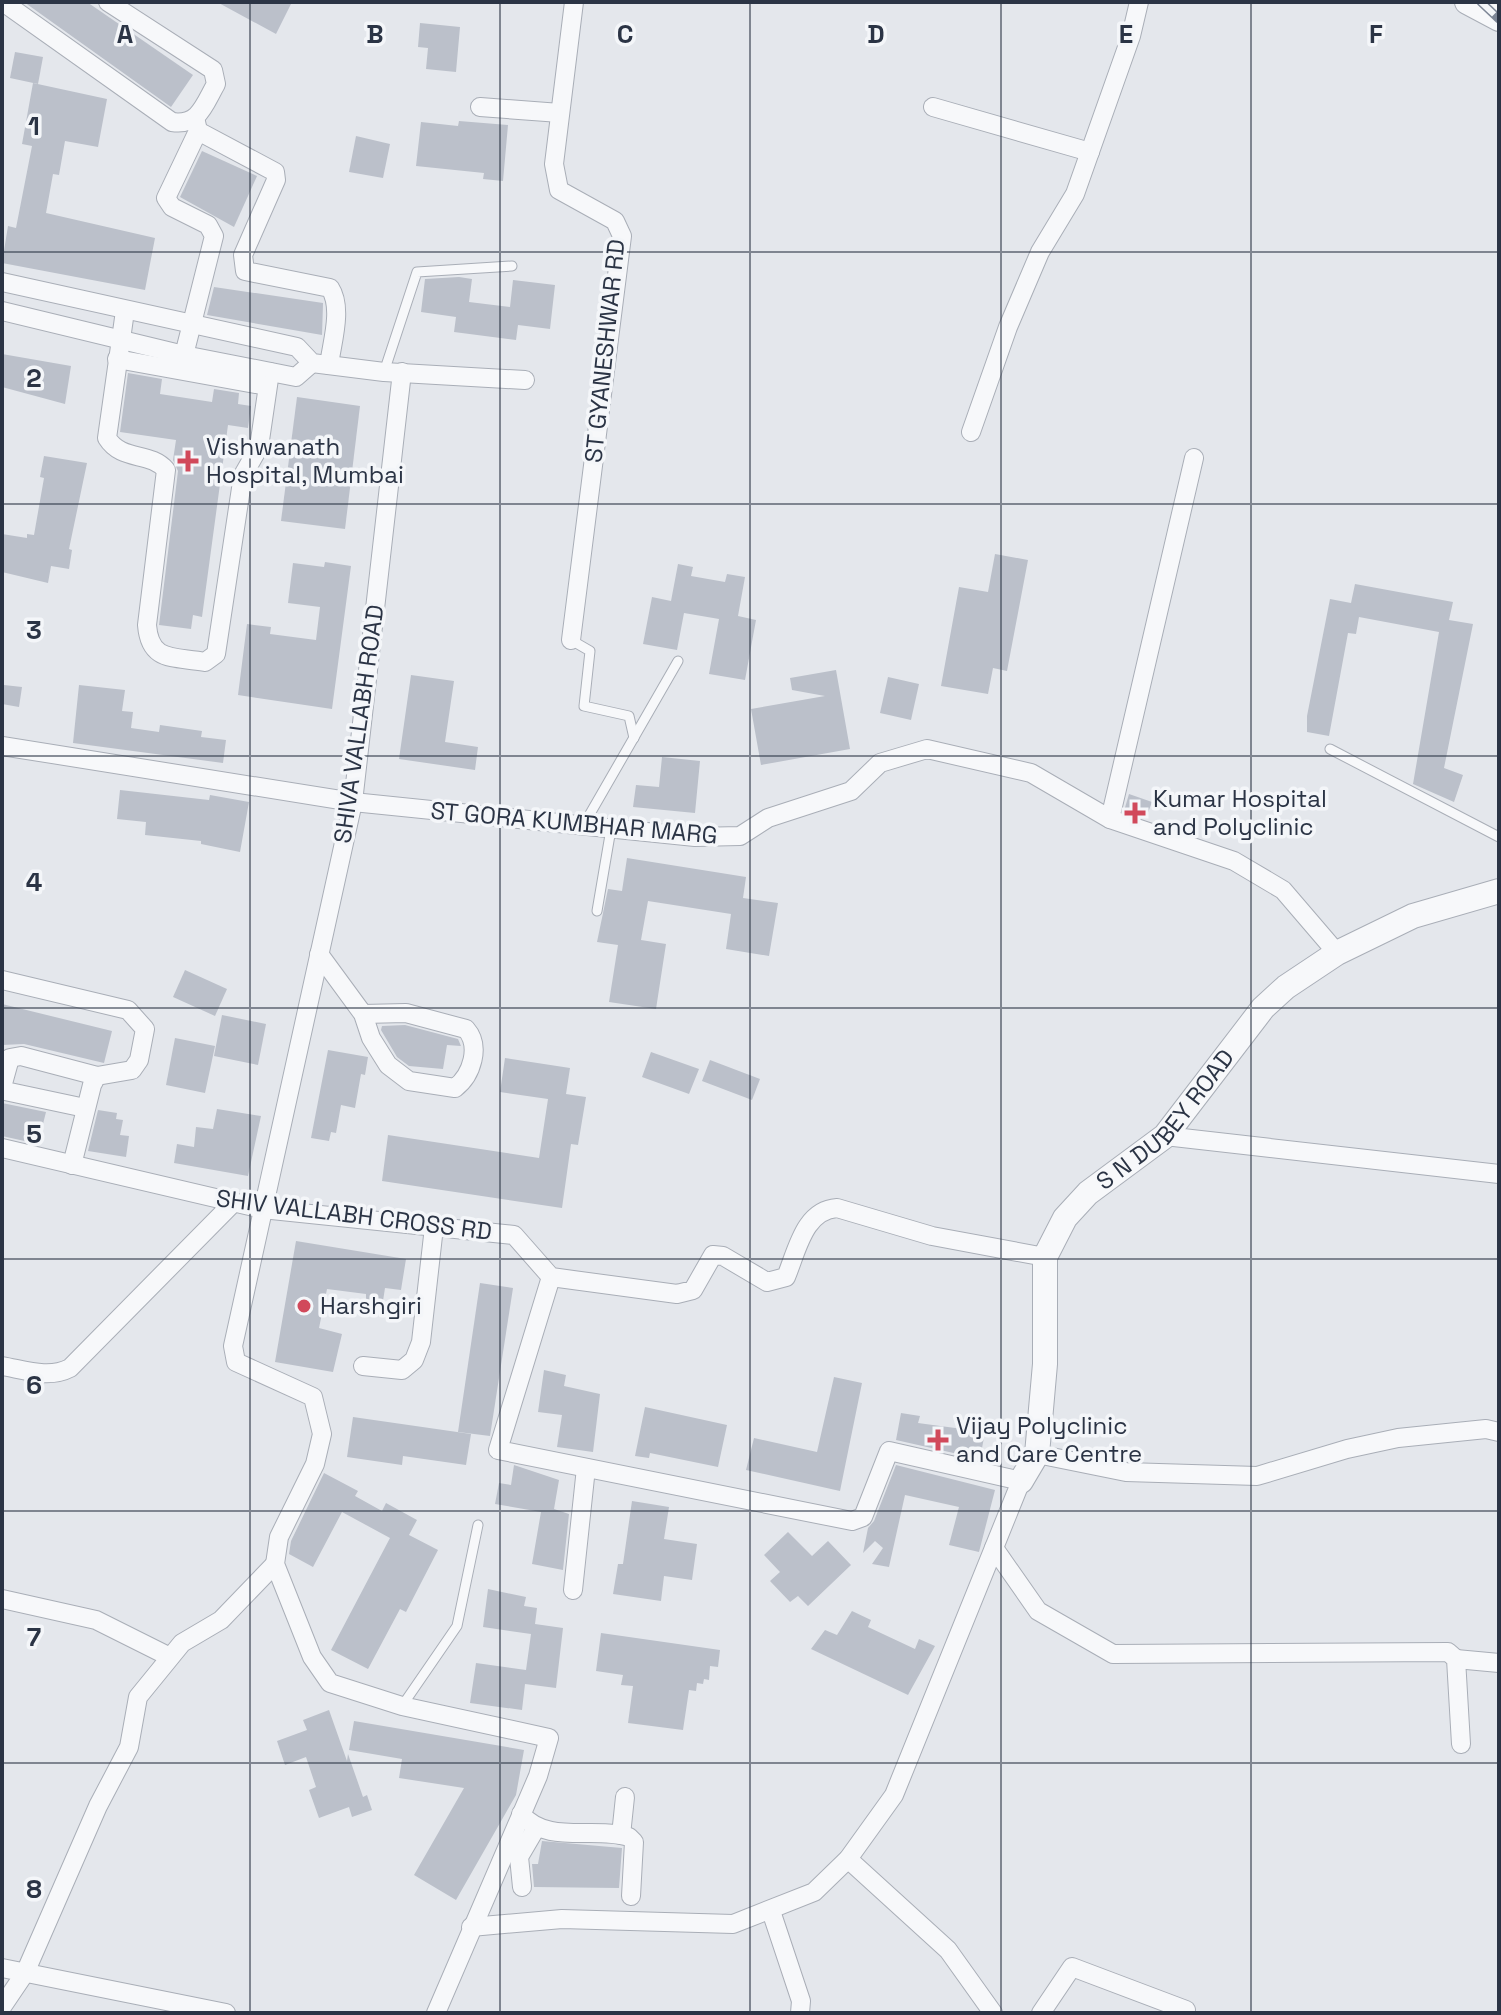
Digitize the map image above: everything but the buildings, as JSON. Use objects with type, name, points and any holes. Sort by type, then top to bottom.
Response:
[{"type":"street","points":[[108,2],[213,70],[216,84],[166,198],[172,207],[208,225],[214,236],[184,355]]},
{"type":"street","name":"ST GYANESHWAR RD","points":[[571,640],[622,236],[615,221],[570,199],[559,190],[554,164],[574,2]]},
{"type":"street","points":[[971,432],[1008,327],[1040,252],[1075,194],[1139,2]]},
{"type":"street","points":[[1467,2],[1499,19]]},
{"type":"street","points":[[9,5],[172,122],[197,125],[275,172],[276,180],[243,255],[245,271],[330,288],[335,297],[336,313],[320,364],[296,377],[269,379],[117,359]]},
{"type":"street","points":[[480,107],[560,113]]},
{"type":"street","points":[[933,107],[1090,152]]},
{"type":"street","points":[[2,282],[297,347],[320,364],[525,380]]},
{"type":"street","points":[[86,331],[91,303]]},
{"type":"street","points":[[2,311],[269,379]]},
{"type":"street","points":[[125,311],[107,438],[122,454],[157,462],[166,470],[147,625],[149,643],[158,654],[205,662],[216,654],[243,475],[259,447],[269,379]]},
{"type":"street","name":"SHIVA VALLABH ROAD","points":[[275,1564],[279,1537],[315,1464],[322,1434],[313,1397],[236,1362],[233,1346],[353,802],[393,372]]},
{"type":"street","points":[[1110,819],[1194,458]]},
{"type":"street","points":[[2,746],[353,802]]},
{"type":"street","name":"ST GORA KUMBHAR MARG","points":[[353,802],[695,837],[740,836],[768,818],[851,791],[880,763],[927,749],[1031,773],[1110,819],[1246,868],[1283,890],[1337,953]]},
{"type":"street","name":"S N DUBEY ROAD","points":[[1021,1481],[1037,1454],[1045,1364],[1045,1257],[1065,1218],[1088,1193],[1165,1136],[1244,1037],[1263,1008],[1286,987],[1337,953],[1413,916],[1499,891]]},
{"type":"street","points":[[319,954],[363,1014],[371,1038],[401,1078],[455,1088],[467,1075],[474,1045],[466,1029],[406,1013],[363,1014]]},
{"type":"street","points":[[2,980],[128,1010],[145,1029],[139,1060],[132,1070],[97,1076],[21,1056],[10,1058],[2,1087],[5,1091],[85,1108]]},
{"type":"street","points":[[72,1165],[85,1108],[97,1076]]},
{"type":"street","points":[[1165,1136],[1499,1174]]},
{"type":"street","name":"SHIV VALLABH CROSS RD","points":[[2,1148],[262,1209],[514,1235],[551,1277]]},
{"type":"street","points":[[2,1366],[46,1374],[59,1374],[70,1368],[233,1203]]},
{"type":"street","points":[[471,1927],[562,1919],[733,1924],[814,1892],[848,1859],[894,1795],[1021,1481],[889,1451],[863,1517],[852,1521],[498,1450],[551,1277],[686,1294],[693,1290],[713,1255],[723,1256],[767,1282],[779,1281],[786,1277],[811,1219],[823,1209],[837,1208],[932,1236],[1045,1257]]},
{"type":"street","points":[[363,1366],[402,1370],[414,1360],[421,1342],[434,1227]]},
{"type":"street","points":[[1037,1454],[1126,1472],[1257,1476],[1347,1449],[1398,1438],[1486,1429],[1499,1432]]},
{"type":"street","points":[[573,1590],[586,1468]]},
{"type":"street","points":[[994,1548],[1038,1611],[1083,1640],[1113,1654],[1448,1652],[1456,1659],[1499,1663]]},
{"type":"street","points":[[2,2007],[25,1973],[98,1806],[129,1747],[138,1697],[182,1643],[221,1620],[275,1564],[312,1657],[330,1683],[402,1706],[549,1738],[538,1776],[436,2013]]},
{"type":"street","points":[[2,1599],[96,1620],[170,1657]]},
{"type":"street","points":[[1456,1659],[1461,1744]]},
{"type":"street","points":[[621,1835],[625,1797]]},
{"type":"street","points":[[521,1814],[536,1828],[621,1835],[634,1842],[631,1896]]},
{"type":"street","points":[[522,1887],[519,1857],[536,1828]]},
{"type":"street","points":[[848,1859],[948,1950],[993,2013]]},
{"type":"street","points":[[771,1911],[801,2001],[800,2013]]},
{"type":"street","points":[[1041,2013],[1072,1967],[1186,2010]]},
{"type":"street","points":[[2,1968],[226,2013]]},
{"type":"lane","points":[[393,372],[417,272],[512,266]]},
{"type":"lane","points":[[571,640],[590,651],[584,706],[629,716],[634,738]]},
{"type":"lane","points":[[583,826],[678,661]]},
{"type":"lane","points":[[1330,749],[1499,837]]},
{"type":"lane","points":[[597,911],[611,829]]},
{"type":"lane","points":[[402,1706],[457,1626],[478,1525]]},
{"type":"railway","points":[[1481,2],[1499,19]]},
{"type":"place","name":"Vishwanath Hospital, Mumbai","points":[[188,461]]},
{"type":"place","name":"Kumar Hospital and Polyclinic","points":[[1135,813]]},
{"type":"place","name":"Harshgiri","points":[[304,1306]]},
{"type":"place","name":"Vijay Polyclinic and Care Centre","points":[[938,1440]]}]
